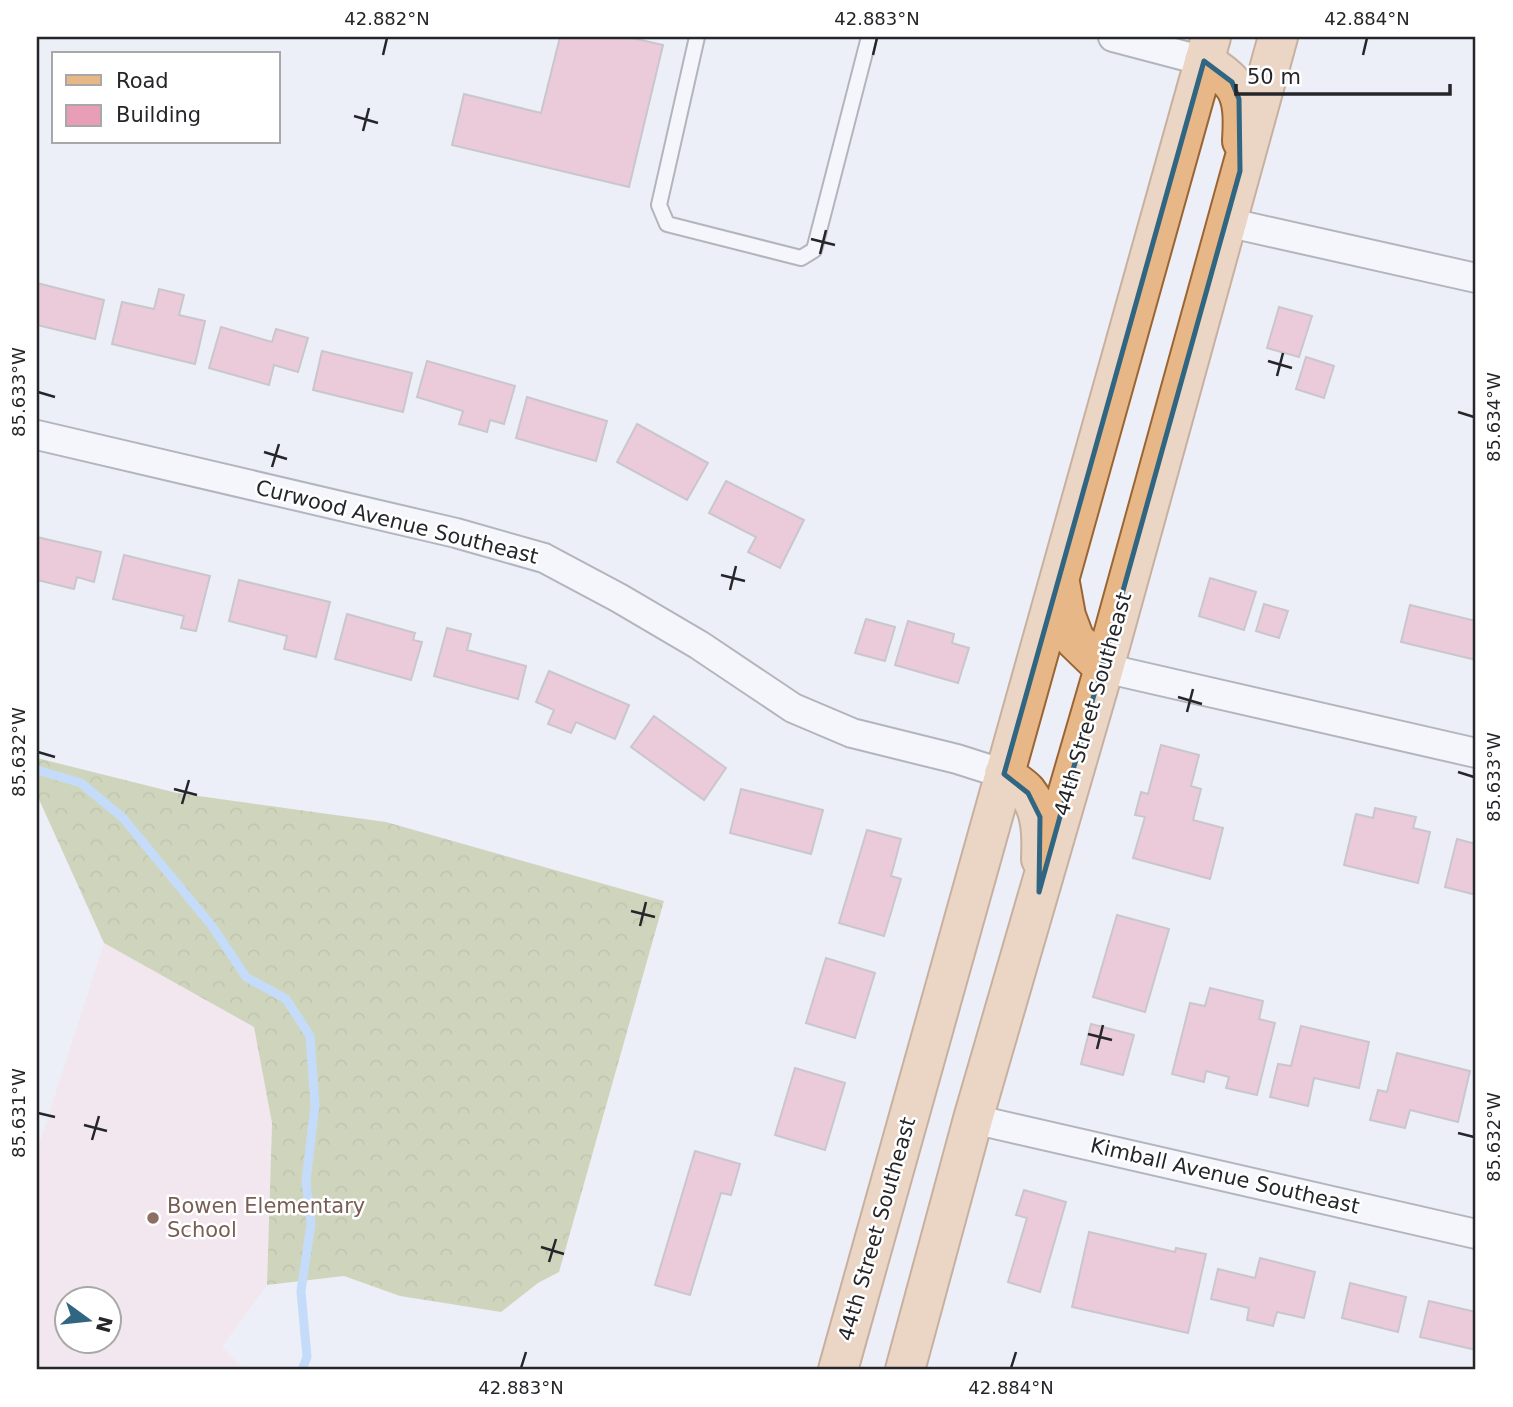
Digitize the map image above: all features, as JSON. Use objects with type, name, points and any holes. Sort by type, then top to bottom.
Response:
[{"type":"main road","name":"44th Street Southeast","points":[[905,1370],[973,1119],[1104,668],[1278,37]]},
{"type":"main road","points":[[1207,49],[1232,82],[1240,99],[1243,119],[1240,171]]},
{"type":"main road","name":"44th Street Southeast","points":[[838,1370],[1207,49]]},
{"type":"main road","points":[[1059,577],[1066,616],[1075,640],[1104,668]]},
{"type":"main road","points":[[1004,774],[1028,793],[1040,817],[1042,838],[1039,892]]},
{"type":"street","points":[[1113,37],[1207,49]]},
{"type":"street","points":[[1226,222],[1476,278]]},
{"type":"street","name":"Curwood Avenue Southeast","points":[[37,435],[456,533],[544,558],[699,645],[793,708],[852,733],[957,759],[1004,774]]},
{"type":"street","points":[[1104,668],[1476,753]]},
{"type":"street","name":"Kimball Avenue Southeast","points":[[973,1119],[1476,1234]]},
{"type":"lane","points":[[697,37],[659,205],[667,224],[801,258],[814,250],[869,37]]},
{"type":"highlighted area","points":[[1204,61],[1232,82],[1239,99],[1240,171],[1039,892],[1040,817],[1028,793],[1004,774]]},
{"type":"shaded area","name":"Bowen Elementary School","points":[[104,943],[254,1026],[272,1123],[267,1285],[222,1347],[245,1370],[37,1370],[37,1151]]},
{"type":"green space","points":[[37,758],[177,793],[386,822],[664,901],[559,1272],[538,1283],[501,1312],[400,1296],[344,1276],[267,1285],[272,1123],[254,1027],[104,943],[37,795]]},
{"type":"building","points":[[560,37],[628,37],[663,45],[629,187],[452,145],[464,94],[541,113]]},
{"type":"building","points":[[37,283],[104,300],[95,339],[37,325]]},
{"type":"building","points":[[159,289],[184,295],[179,315],[205,321],[195,364],[112,344],[122,302],[154,309]]},
{"type":"building","points":[[1279,307],[1312,316],[1299,357],[1267,348]]},
{"type":"building","points":[[221,327],[272,342],[276,329],[308,338],[298,372],[274,365],[269,385],[209,368]]},
{"type":"building","points":[[322,351],[412,373],[403,412],[313,390]]},
{"type":"building","points":[[1306,357],[1334,366],[1324,398],[1296,389]]},
{"type":"building","points":[[427,361],[515,386],[504,424],[490,420],[487,432],[459,424],[463,411],[417,397]]},
{"type":"building","points":[[527,397],[607,421],[596,461],[516,438]]},
{"type":"building","points":[[637,424],[708,463],[687,500],[617,462]]},
{"type":"building","points":[[726,481],[804,520],[780,568],[748,552],[756,537],[709,513]]},
{"type":"building","points":[[37,537],[101,552],[94,582],[77,577],[74,589],[37,580]]},
{"type":"building","points":[[124,555],[210,576],[196,631],[181,628],[184,616],[113,599]]},
{"type":"building","points":[[1210,578],[1256,592],[1244,630],[1199,616]]},
{"type":"building","points":[[239,580],[330,602],[316,657],[284,649],[287,636],[229,621]]},
{"type":"building","points":[[1264,604],[1288,611],[1279,638],[1256,631]]},
{"type":"building","points":[[1410,605],[1476,621],[1476,660],[1401,642]]},
{"type":"building","points":[[347,614],[415,633],[413,640],[422,642],[411,680],[335,659]]},
{"type":"building","points":[[866,619],[895,627],[885,661],[855,653]]},
{"type":"building","points":[[908,621],[954,634],[952,643],[969,648],[958,683],[895,665]]},
{"type":"building","points":[[447,628],[471,634],[467,650],[526,666],[518,699],[434,676]]},
{"type":"building","points":[[549,671],[629,705],[615,739],[576,722],[571,733],[548,724],[554,710],[536,702]]},
{"type":"building","points":[[654,716],[726,768],[704,800],[631,747]]},
{"type":"building","points":[[1161,745],[1199,755],[1191,786],[1201,789],[1193,820],[1223,828],[1210,879],[1133,858],[1145,817],[1135,815],[1141,792],[1148,794]]},
{"type":"building","points":[[741,789],[823,810],[811,854],[730,833]]},
{"type":"building","points":[[1375,808],[1416,817],[1413,828],[1430,832],[1418,883],[1344,865],[1356,814],[1373,818]]},
{"type":"building","points":[[867,830],[901,839],[891,876],[901,879],[884,936],[839,923]]},
{"type":"building","points":[[1457,839],[1476,844],[1476,895],[1445,887]]},
{"type":"building","points":[[1117,915],[1169,929],[1145,1012],[1093,997]]},
{"type":"building","points":[[826,958],[875,973],[855,1038],[806,1023]]},
{"type":"building","points":[[1210,988],[1263,1001],[1259,1019],[1275,1023],[1257,1095],[1226,1088],[1229,1077],[1206,1071],[1204,1082],[1172,1074],[1190,1003],[1205,1006]]},
{"type":"building","points":[[1091,1024],[1134,1035],[1123,1075],[1081,1064]]},
{"type":"building","points":[[1301,1026],[1369,1042],[1359,1088],[1314,1078],[1308,1106],[1270,1097],[1278,1064],[1291,1066]]},
{"type":"building","points":[[1397,1053],[1470,1071],[1458,1122],[1410,1110],[1405,1128],[1370,1120],[1378,1090],[1387,1092]]},
{"type":"building","points":[[795,1068],[845,1083],[825,1150],[775,1135]]},
{"type":"building","points":[[695,1151],[740,1164],[731,1195],[721,1193],[690,1295],[655,1285]]},
{"type":"building","points":[[1024,1190],[1066,1202],[1040,1292],[1008,1282],[1027,1218],[1016,1215]]},
{"type":"building","points":[[1089,1232],[1175,1252],[1176,1248],[1206,1254],[1188,1333],[1072,1307]]},
{"type":"building","points":[[1260,1258],[1315,1272],[1304,1318],[1277,1312],[1273,1326],[1247,1320],[1249,1308],[1211,1299],[1218,1269],[1255,1278]]},
{"type":"building","points":[[1350,1283],[1406,1297],[1398,1332],[1342,1318]]},
{"type":"building","points":[[1429,1301],[1476,1312],[1476,1350],[1420,1337]]},
{"type":"waterway","points":[[37,770],[81,783],[123,818],[212,926],[246,977],[286,999],[310,1036],[315,1105],[306,1181],[311,1224],[301,1291],[307,1357],[302,1370]]},
{"type":"place","name":"Bowen Elementary School","points":[[153,1218]]}]
